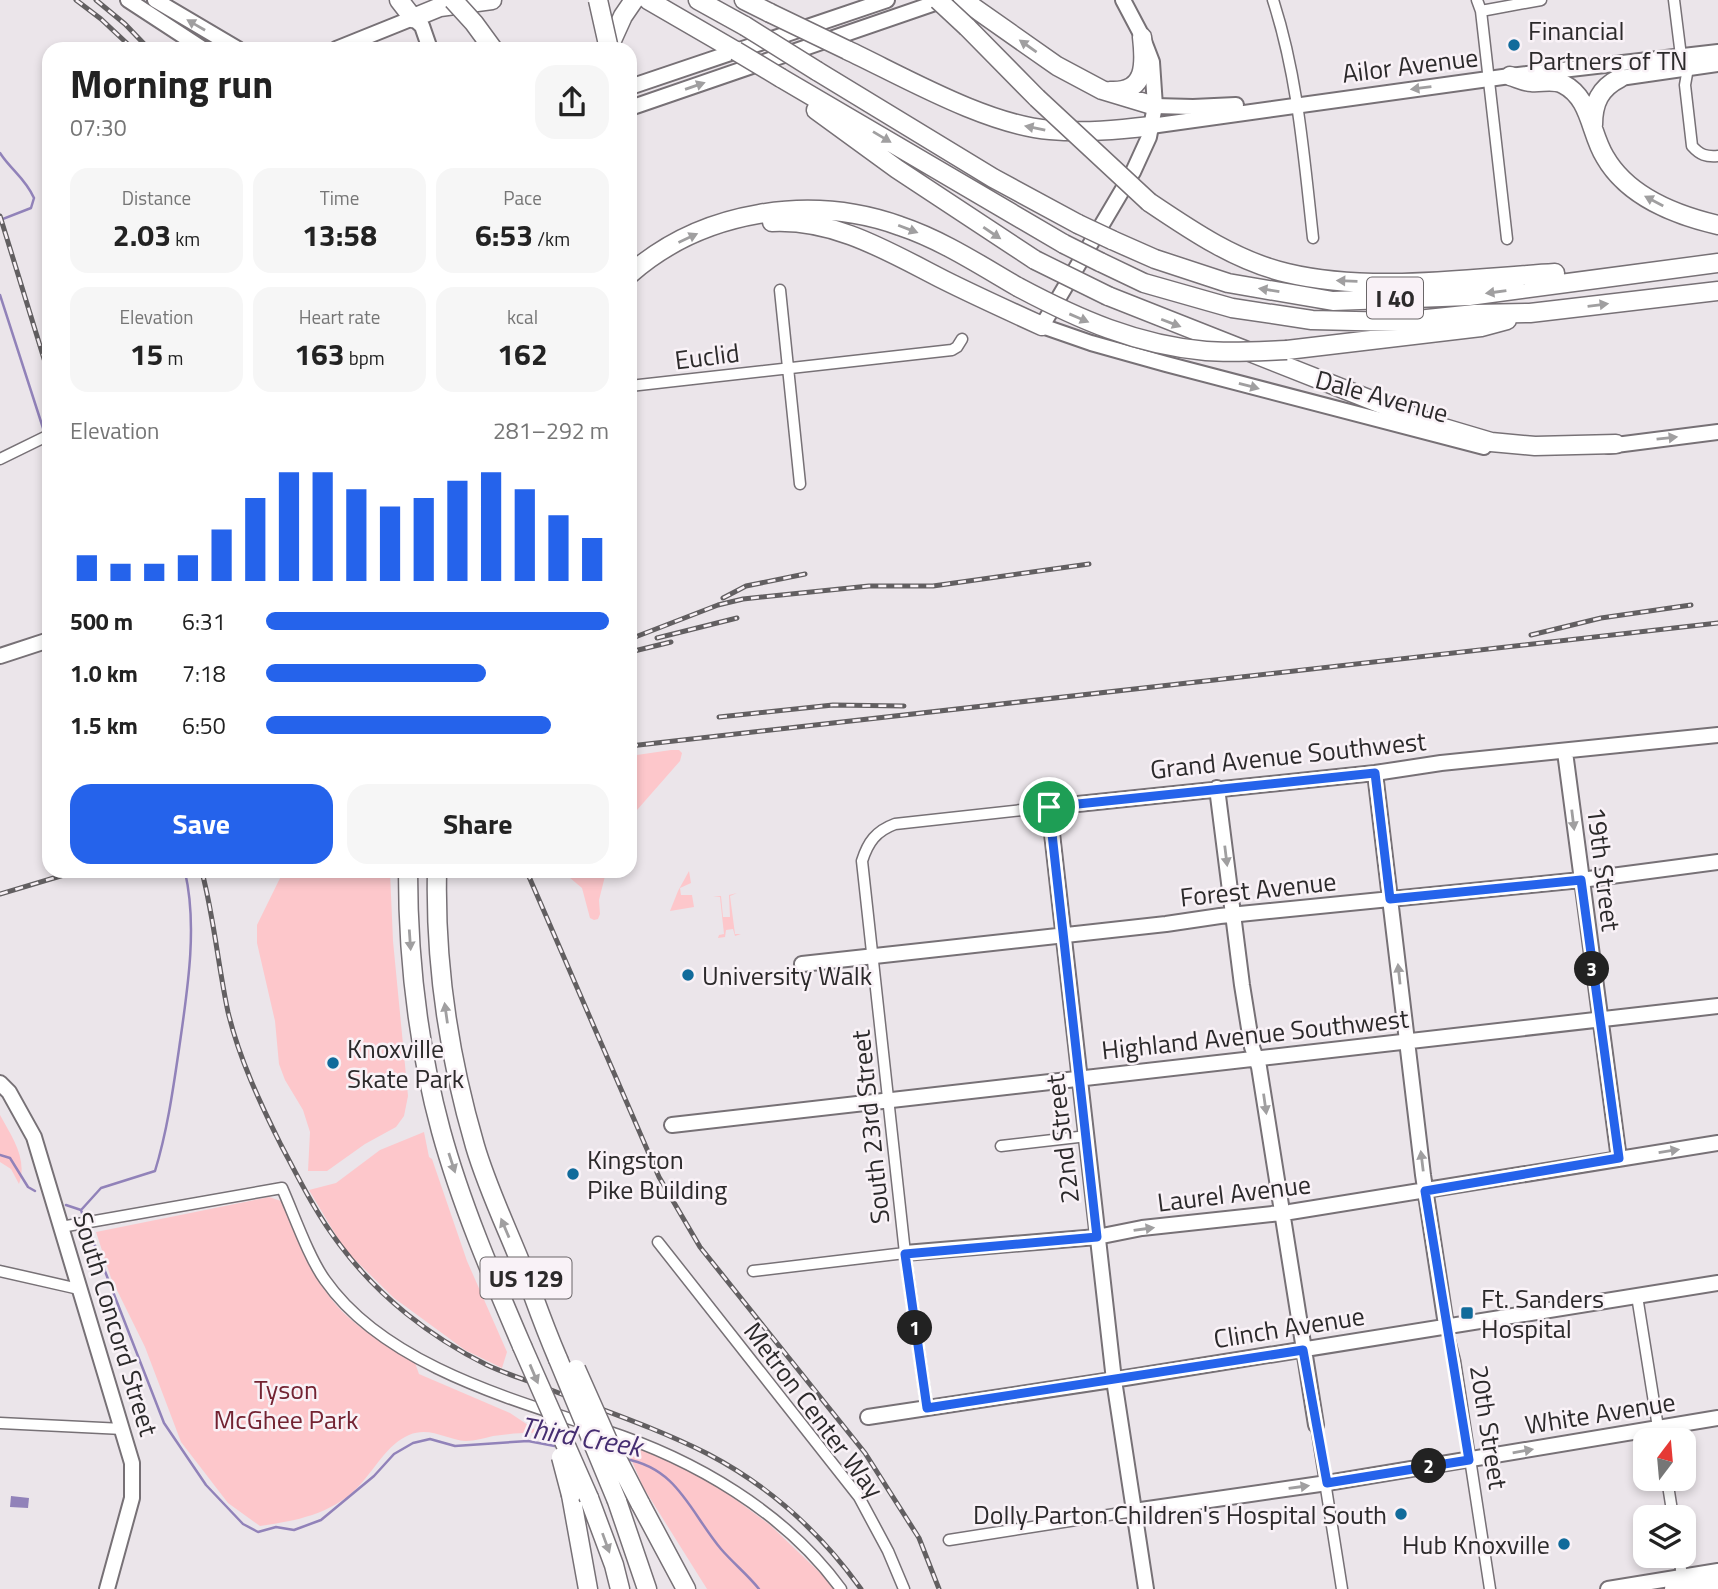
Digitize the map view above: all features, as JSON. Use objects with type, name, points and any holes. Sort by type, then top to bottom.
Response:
[{"type":"highway","points":[[399,0],[412,18],[440,7],[492,0]]},
{"type":"highway","points":[[453,0],[488,42]]},
{"type":"highway","points":[[598,0],[607,42]]},
{"type":"highway","points":[[611,42],[634,0]]},
{"type":"highway","name":"I 40","points":[[698,0],[993,178],[1078,224],[1155,259],[1228,283],[1333,301],[1469,296],[1718,262]]},
{"type":"highway","points":[[744,0],[947,98],[1005,121],[1048,130],[1105,132],[1152,126]]},
{"type":"highway","points":[[938,0],[1037,98],[1149,202],[1194,232],[1235,254],[1286,273],[1328,280],[1395,282],[1685,266]]},
{"type":"highway","points":[[963,0],[1057,66],[1102,90],[1155,106]]},
{"type":"highway","points":[[654,3],[779,79],[897,169],[1035,260],[1108,296],[1410,416],[1491,442],[1535,446],[1616,444]]},
{"type":"highway","points":[[1102,90],[1119,91],[1130,87],[1141,77],[1144,68],[1142,37]]},
{"type":"highway","points":[[1510,76],[1529,82],[1555,81],[1564,84],[1581,98],[1604,156],[1621,179],[1652,201],[1695,220],[1718,225]]},
{"type":"highway","points":[[1593,129],[1593,110],[1597,98],[1607,84],[1620,78]]},
{"type":"highway","name":"I 40","points":[[779,79],[1064,244],[1144,283],[1233,308],[1312,320],[1398,322],[1475,314],[1530,313],[1718,291]]},
{"type":"highway","points":[[637,269],[659,252],[691,236],[745,217],[797,210],[836,210],[870,217],[927,236],[1068,313],[1140,340],[1207,351],[1287,349],[1481,327],[1530,313]]},
{"type":"highway","points":[[716,226],[784,221],[838,230],[876,244],[982,299],[1042,326]]},
{"type":"highway","name":"US 129","points":[[408,878],[415,1001],[441,1131],[466,1207],[546,1403],[580,1497],[614,1565],[621,1589]]},
{"type":"highway","name":"US 129","points":[[437,878],[438,930],[450,1041],[468,1121],[492,1198],[617,1501],[647,1589]]},
{"type":"highway","points":[[533,1295],[576,1368],[608,1441],[686,1589]]},
{"type":"highway","points":[[580,1497],[588,1589]]},
{"type":"street","points":[[155,0],[226,42]]},
{"type":"street","points":[[637,86],[887,0]]},
{"type":"street","points":[[637,106],[944,0]]},
{"type":"street","points":[[1042,326],[1144,152],[1152,126],[1155,106],[1152,62],[1123,0]]},
{"type":"street","points":[[1273,0],[1286,38],[1292,105],[1313,238]]},
{"type":"street","points":[[1477,0],[1481,11],[1507,239]]},
{"type":"street","points":[[1481,11],[1541,0]]},
{"type":"street","points":[[1674,0],[1685,62],[1692,146],[1707,157],[1718,156]]},
{"type":"street","points":[[133,2],[193,42]]},
{"type":"street","points":[[353,42],[412,18],[422,26],[428,42]]},
{"type":"street","name":"Ailor Avenue","points":[[1620,78],[1718,52]]},
{"type":"street","name":"Ailor Avenue","points":[[1152,126],[1510,76],[1685,62],[1718,64]]},
{"type":"street","points":[[1155,106],[1263,103],[1292,105]]},
{"type":"street","points":[[780,290],[800,484]]},
{"type":"street","name":"Dale Avenue","points":[[1042,326],[1166,364],[1491,449],[1550,453],[1587,451],[1616,444],[1718,432]]},
{"type":"street","name":"Euclid","points":[[637,385],[952,350],[962,339]]},
{"type":"street","points":[[0,459],[42,438]]},
{"type":"street","points":[[0,656],[42,642]]},
{"type":"street","name":"Grand Avenue Southwest","points":[[870,842],[884,828],[895,824],[1718,735]]},
{"type":"street","name":"19th Street","points":[[1565,752],[1619,1158]]},
{"type":"street","name":"20th Street","points":[[1375,773],[1425,1191],[1490,1589]]},
{"type":"street","points":[[1217,788],[1242,985],[1259,1068],[1342,1589]]},
{"type":"street","name":"22nd Street","points":[[1049,807],[1114,1380],[1146,1589]]},
{"type":"street","name":"South 23rd Street","points":[[870,842],[862,861],[863,875],[905,1254],[927,1408]]},
{"type":"street","name":"Forest Avenue","points":[[802,964],[1232,915],[1581,880],[1718,862]]},
{"type":"street","name":"Highland Avenue Southwest","points":[[672,1125],[1718,1006]]},
{"type":"street","name":"South Concord Street","points":[[0,1083],[9,1093],[34,1137],[132,1463],[132,1498],[107,1589]]},
{"type":"street","points":[[1000,1146],[1087,1136]]},
{"type":"street","name":"Laurel Avenue","points":[[753,1271],[1097,1237],[1142,1228],[1281,1213],[1718,1143]]},
{"type":"street","points":[[61,1227],[282,1188],[323,1277],[342,1303],[370,1328],[454,1376],[502,1396],[629,1438],[696,1469],[761,1509],[803,1544],[827,1569],[841,1589]]},
{"type":"street","name":"Metron Center Way","points":[[658,1242],[859,1497],[888,1551],[904,1589]]},
{"type":"street","points":[[0,1271],[79,1289]]},
{"type":"street","name":"Clinch Avenue","points":[[868,1417],[1718,1283]]},
{"type":"street","points":[[1637,1296],[1659,1428]]},
{"type":"street","name":"White Avenue","points":[[1682,1428],[1718,1418]]},
{"type":"street","points":[[0,1423],[123,1429]]},
{"type":"street","name":"White Avenue","points":[[949,1540],[1469,1460],[1633,1438]]},
{"type":"street","points":[[1680,1585],[1718,1571]]},
{"type":"street","points":[[1608,1589],[1718,1582]]},
{"type":"green space","points":[[671,750],[679,750],[682,753],[680,761],[637,810],[637,755]]},
{"type":"green space","points":[[689,871],[691,883],[680,888],[681,895],[692,895],[694,907],[670,911],[678,891]]},
{"type":"green space","points":[[280,878],[390,878],[393,941],[408,1096],[404,1116],[396,1127],[365,1144],[327,1171],[308,1171],[310,1132],[303,1110],[279,1064],[275,1021],[257,943],[257,925]]},
{"type":"green space","points":[[570,878],[604,878],[598,919],[590,918],[582,888]]},
{"type":"green space","points":[[737,893],[730,896],[735,934],[741,934],[735,936],[733,929],[726,930],[725,937],[718,938],[724,934],[720,897],[713,896],[721,896],[723,917],[730,917],[729,895]]},
{"type":"green space","points":[[0,1115],[20,1157],[22,1166],[19,1184],[11,1169],[0,1162]]},
{"type":"green space","points":[[424,1132],[429,1157],[432,1159],[467,1261],[507,1352],[502,1368],[465,1350],[394,1298],[344,1249],[309,1190],[336,1183],[380,1150]]},
{"type":"green space","name":"Tyson McGhee Park","points":[[269,1197],[281,1201],[288,1209],[325,1290],[353,1321],[414,1360],[419,1374],[510,1413],[540,1433],[511,1434],[466,1441],[424,1432],[409,1435],[387,1451],[347,1497],[312,1515],[287,1522],[260,1526],[228,1503],[181,1442],[145,1347],[111,1278],[96,1232]]},
{"type":"green space","points":[[623,1440],[705,1477],[770,1525],[837,1589],[707,1589],[643,1487]]},
{"type":"shaded area","points":[[11,1496],[29,1498],[28,1508],[10,1507]]},
{"type":"waterway","points":[[0,153],[34,198],[31,208],[0,220]]},
{"type":"waterway","points":[[0,295],[42,425]]},
{"type":"waterway","points":[[82,1209],[101,1188],[155,1171],[169,1111],[188,983],[191,915],[186,878]]},
{"type":"waterway","name":"Third Creek","points":[[0,1155],[10,1158],[28,1187],[35,1191]]},
{"type":"waterway","name":"Third Creek","points":[[66,1205],[81,1210],[84,1219]]},
{"type":"waterway","name":"Third Creek","points":[[87,1225],[164,1423],[206,1485],[243,1524],[258,1532],[276,1527],[294,1530],[321,1520],[374,1476],[394,1454],[413,1443],[430,1439],[455,1446],[528,1441],[560,1447]]},
{"type":"waterway","name":"Third Creek","points":[[625,1459],[643,1464],[670,1482],[721,1549],[759,1589]]},
{"type":"railway","points":[[76,0],[126,42]]},
{"type":"railway","points":[[96,0],[142,42]]},
{"type":"railway","points":[[0,216],[42,352]]},
{"type":"railway","points":[[637,636],[718,605],[743,599],[869,586],[933,586],[1089,564]]},
{"type":"railway","points":[[723,598],[746,586],[805,574]]},
{"type":"railway","points":[[1531,635],[1601,618],[1691,605]]},
{"type":"railway","points":[[657,638],[737,618]]},
{"type":"railway","points":[[637,745],[1718,623]]},
{"type":"railway","points":[[637,650],[671,642]]},
{"type":"railway","points":[[719,717],[833,705],[904,706]]},
{"type":"railway","points":[[0,894],[54,878]]},
{"type":"railway","points":[[203,878],[228,1012],[251,1080],[281,1145],[316,1209],[355,1264],[406,1314],[466,1354],[487,1365],[667,1435],[708,1454],[753,1481],[793,1512],[829,1548],[861,1589]]},
{"type":"railway","points":[[530,878],[659,1177],[700,1247],[865,1453],[919,1538],[939,1589]]},
{"type":"place","name":"Financial Partners of TN","points":[[1514,45]]},
{"type":"place","name":"University Walk","points":[[688,975]]},
{"type":"place","name":"Knoxville Skate Park","points":[[333,1063]]},
{"type":"place","name":"Kingston Pike Building","points":[[573,1174]]},
{"type":"place","name":"Ft. Sanders Hospital","points":[[1467,1313]]},
{"type":"place","name":"Dolly Parton Children's Hospital South","points":[[1401,1514]]},
{"type":"place","name":"Hub Knoxville","points":[[1564,1544]]},
{"type":"route","points":[[1375,773],[1390,899],[1581,880],[1619,1158],[1425,1191],[1469,1460],[1327,1483],[1303,1350],[927,1408],[905,1254],[1097,1237],[1049,807],[1375,773]]}]
